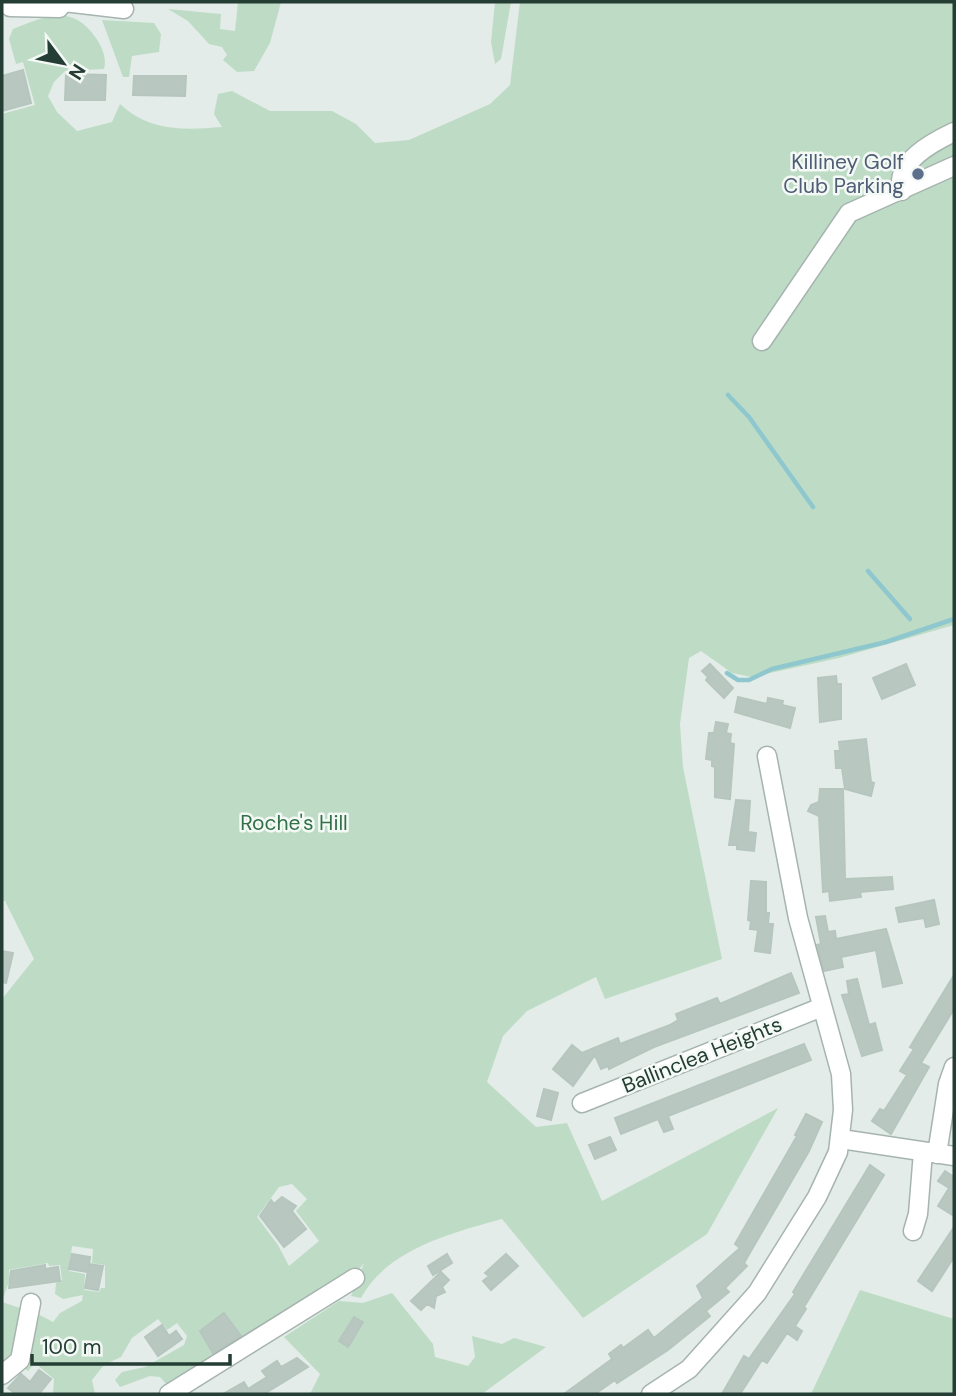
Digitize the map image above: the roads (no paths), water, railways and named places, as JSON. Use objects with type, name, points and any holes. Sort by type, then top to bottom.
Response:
[{"type":"street","points":[[10,7],[59,8],[64,2],[124,9]]},
{"type":"street","points":[[902,191],[902,176],[908,164],[919,153],[954,132]]},
{"type":"street","points":[[762,341],[849,213],[954,166]]},
{"type":"street","points":[[651,1394],[689,1369],[757,1293],[826,1182],[834,1166],[841,1139],[841,1074],[798,918],[767,756]]},
{"type":"street","name":"Ballinclea Heights","points":[[582,1103],[822,1007]]},
{"type":"street","points":[[913,1231],[938,1154],[948,1084],[954,1067]]},
{"type":"street","points":[[841,1139],[938,1154]]},
{"type":"street","points":[[169,1394],[355,1278]]},
{"type":"street","points":[[2,1376],[20,1360],[31,1303]]},
{"type":"waterway","points":[[728,395],[749,417],[813,507]]},
{"type":"waterway","points":[[868,571],[910,619]]},
{"type":"waterway","points":[[727,673],[738,680],[749,680],[772,669],[886,642],[954,619]]},
{"type":"place","name":"Killiney Golf Club Parking","points":[[918,174]]},
{"type":"park label","name":"Roche's Hill","points":[[294,823]]}]
